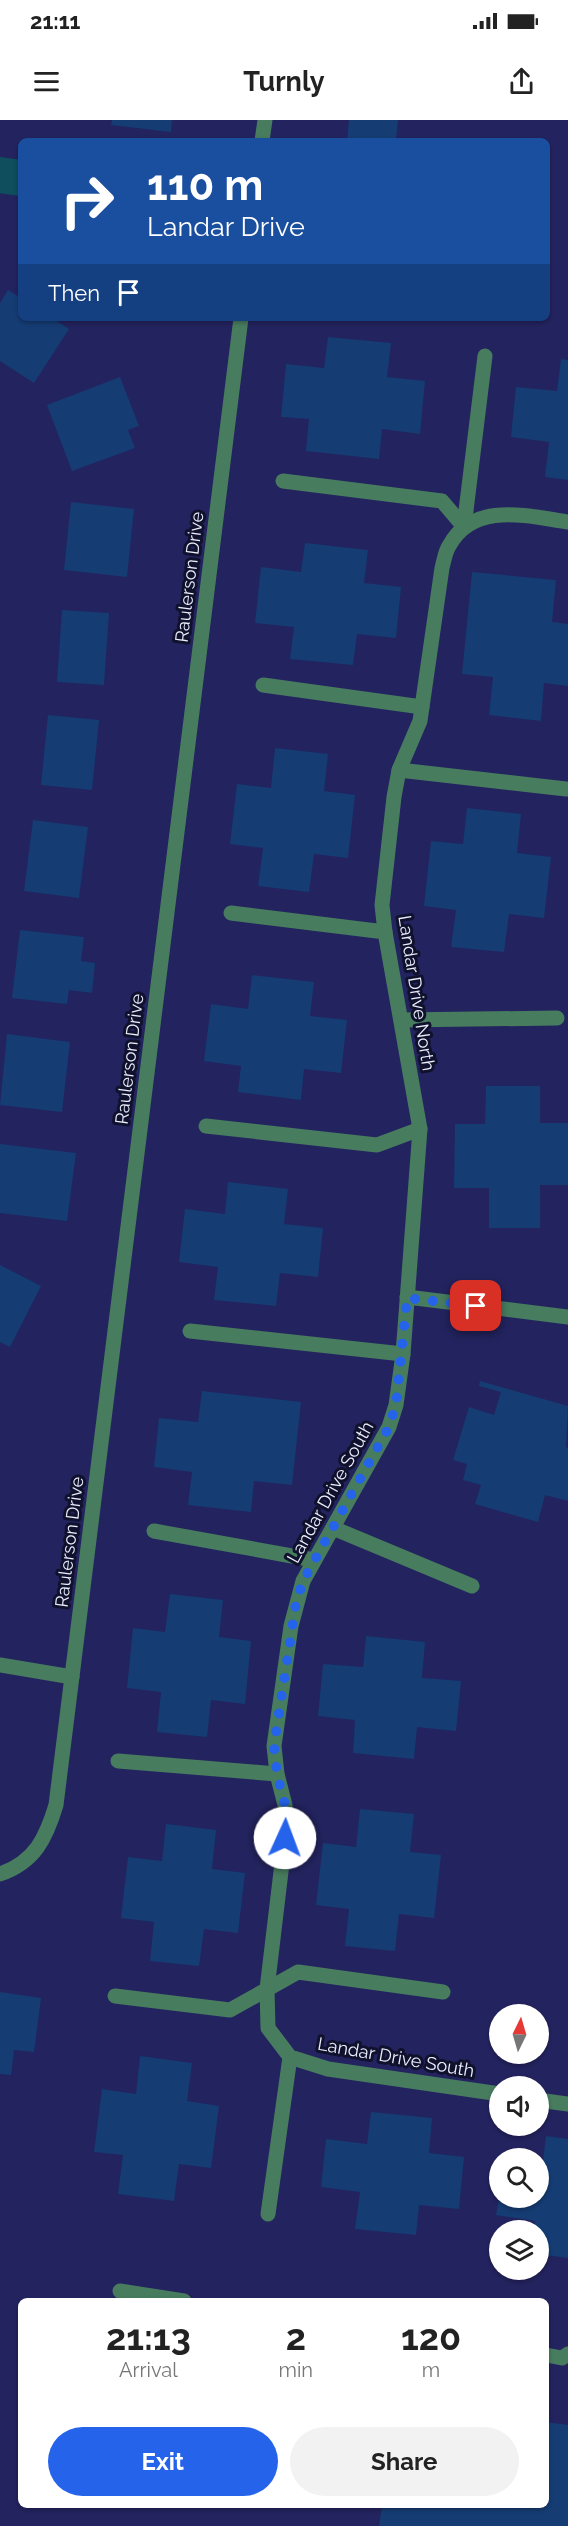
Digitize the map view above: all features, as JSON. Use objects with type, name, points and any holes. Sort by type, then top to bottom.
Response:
[{"type":"street","points":[[262,138],[265,120]]},
{"type":"street","name":"Raulerson Drive","points":[[0,1874],[31,1856],[46,1835],[56,1805],[241,321]]},
{"type":"street","points":[[464,527],[485,356]]},
{"type":"street","points":[[283,481],[442,501],[464,527]]},
{"type":"street","points":[[464,527],[486,515],[510,514],[568,522]]},
{"type":"street","name":"Landar Drive North","points":[[407,1298],[420,1129],[382,905],[394,797],[399,770],[420,721],[442,568],[449,546],[464,527]]},
{"type":"street","points":[[263,685],[422,707]]},
{"type":"street","points":[[399,770],[566,789]]},
{"type":"street","points":[[231,913],[385,932]]},
{"type":"street","points":[[400,1020],[557,1018]]},
{"type":"street","points":[[206,1126],[378,1145],[420,1129]]},
{"type":"street","points":[[407,1298],[568,1317]]},
{"type":"street","name":"Landar Drive South","points":[[407,1298],[396,1405],[389,1427],[303,1581],[291,1626],[274,1746],[277,1774],[285,1805],[285,1838],[267,1989],[268,2028],[290,2056],[328,2069],[489,2092]]},
{"type":"street","points":[[190,1331],[403,1354]]},
{"type":"street","points":[[333,1528],[472,1586]]},
{"type":"street","points":[[154,1531],[314,1560]]},
{"type":"street","points":[[0,1665],[72,1677]]},
{"type":"street","points":[[118,1761],[277,1774]]},
{"type":"street","points":[[115,1996],[230,2010],[298,1972],[443,1992]]},
{"type":"street","points":[[268,2214],[290,2056]]},
{"type":"street","points":[[549,2101],[568,2104]]},
{"type":"street","points":[[120,2291],[165,2298]]},
{"type":"street","points":[[549,2356],[562,2358],[568,2354]]},
{"type":"building","points":[[112,120],[172,120],[171,132],[111,125]]},
{"type":"building","points":[[349,120],[398,120],[396,138],[347,138]]},
{"type":"building","points":[[8,290],[18,296],[18,321],[57,321],[69,329],[34,383],[0,361],[0,303]]},
{"type":"building","points":[[328,337],[391,343],[387,377],[425,381],[420,434],[382,429],[379,459],[306,451],[309,419],[281,417],[286,364],[324,368]]},
{"type":"building","points":[[561,359],[568,360],[568,480],[545,477],[549,442],[511,437],[516,387],[557,391]]},
{"type":"building","points":[[120,377],[139,426],[128,430],[135,448],[72,471],[47,405]]},
{"type":"building","points":[[71,502],[134,509],[127,577],[64,570]]},
{"type":"building","points":[[305,543],[368,550],[364,583],[401,587],[396,638],[357,634],[353,665],[290,659],[294,627],[255,623],[261,567],[301,572]]},
{"type":"building","points":[[472,572],[556,580],[552,622],[568,624],[568,686],[544,683],[541,721],[489,715],[493,677],[462,674]]},
{"type":"building","points":[[62,610],[109,613],[104,685],[57,682]]},
{"type":"building","points":[[48,715],[99,720],[92,790],[41,785]]},
{"type":"building","points":[[275,748],[328,754],[324,791],[355,795],[348,858],[314,854],[309,892],[258,886],[263,848],[230,844],[237,784],[271,788]]},
{"type":"building","points":[[467,808],[521,814],[517,853],[551,857],[544,918],[509,914],[504,952],[451,947],[456,910],[424,906],[431,841],[463,844]]},
{"type":"building","points":[[33,820],[88,827],[79,898],[24,891]]},
{"type":"building","points":[[20,930],[84,937],[81,961],[95,963],[92,993],[69,990],[67,1004],[12,998]]},
{"type":"building","points":[[252,975],[314,982],[310,1016],[347,1020],[341,1073],[304,1069],[301,1100],[238,1092],[241,1066],[204,1061],[211,1004],[248,1009]]},
{"type":"building","points":[[7,1034],[70,1042],[62,1112],[0,1105]]},
{"type":"building","points":[[486,1086],[540,1086],[540,1123],[568,1123],[568,1185],[540,1185],[540,1228],[489,1228],[489,1188],[454,1188],[455,1124],[485,1124]]},
{"type":"building","points":[[0,1144],[76,1153],[67,1221],[0,1213]]},
{"type":"building","points":[[228,1182],[288,1189],[284,1224],[323,1228],[318,1277],[280,1273],[276,1306],[214,1300],[218,1267],[179,1262],[185,1209],[225,1214]]},
{"type":"building","points":[[0,1265],[41,1286],[10,1347],[0,1342]]},
{"type":"building","points":[[480,1381],[568,1406],[566,1447],[568,1448],[568,1501],[545,1495],[538,1522],[475,1504],[481,1485],[463,1480],[467,1464],[453,1460],[469,1407],[494,1415],[501,1392],[479,1386]]},
{"type":"building","points":[[202,1391],[301,1402],[292,1485],[254,1481],[251,1512],[188,1505],[192,1472],[154,1467],[159,1418],[198,1422]]},
{"type":"building","points":[[170,1594],[223,1600],[219,1637],[251,1641],[245,1704],[211,1700],[207,1737],[157,1732],[161,1692],[127,1688],[133,1628],[165,1632]]},
{"type":"building","points":[[366,1636],[425,1642],[422,1678],[461,1681],[456,1731],[417,1727],[414,1759],[353,1753],[355,1720],[318,1716],[323,1664],[363,1667]]},
{"type":"building","points":[[360,1809],[414,1814],[410,1852],[441,1855],[434,1918],[399,1914],[395,1951],[345,1946],[349,1909],[316,1905],[323,1843],[356,1847]]},
{"type":"building","points":[[166,1824],[216,1830],[212,1869],[245,1873],[238,1933],[204,1929],[199,1966],[150,1961],[154,1922],[121,1918],[128,1857],[162,1861]]},
{"type":"building","points":[[0,1992],[41,1998],[34,2052],[14,2050],[11,2075],[0,2074]]},
{"type":"building","points":[[140,2056],[192,2063],[187,2101],[219,2106],[211,2168],[179,2164],[174,2201],[118,2194],[123,2155],[94,2152],[102,2089],[136,2094]]},
{"type":"building","points":[[371,2112],[432,2118],[429,2153],[464,2157],[459,2209],[419,2205],[416,2235],[355,2229],[360,2192],[321,2187],[326,2139],[367,2144]]},
{"type":"building","points":[[546,2136],[568,2139],[568,2258],[549,2255],[549,2220],[528,2220],[496,2215],[497,2208],[549,2208],[549,2148],[545,2148]]},
{"type":"building","points":[[549,2422],[568,2425],[568,2526],[379,2526],[382,2508],[549,2508]]},
{"type":"waterway","points":[[0,175],[18,178]]},
{"type":"route","points":[[285,1838],[285,1805],[277,1774],[274,1746],[291,1626],[303,1581],[379,1449],[389,1427],[396,1405],[407,1298],[476,1306]]}]
